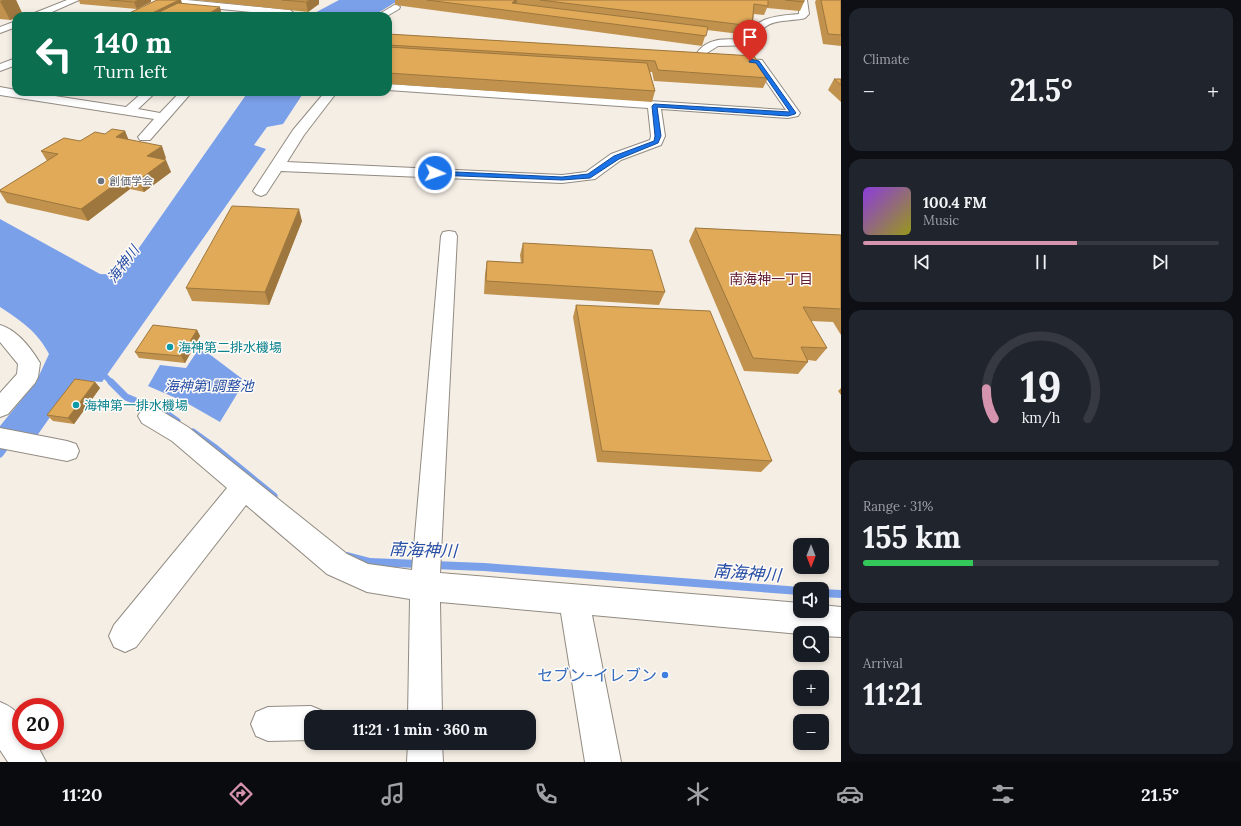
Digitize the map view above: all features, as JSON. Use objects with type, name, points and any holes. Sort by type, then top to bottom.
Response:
[{"type":"main road","points":[[40,12],[75,0]]},
{"type":"main road","points":[[161,0],[280,12]]},
{"type":"main road","points":[[392,88],[654,106],[788,114],[794,113],[758,62],[710,59],[698,52],[715,43],[752,43],[753,35],[763,24],[770,20],[802,16],[804,14],[803,0]]},
{"type":"main road","points":[[388,12],[396,7]]},
{"type":"main road","points":[[0,30],[12,26]]},
{"type":"main road","points":[[0,68],[12,63]]},
{"type":"main road","points":[[0,91],[12,92]]},
{"type":"main road","points":[[42,96],[163,117]]},
{"type":"main road","points":[[94,106],[109,96]]},
{"type":"main road","points":[[129,111],[146,96]]},
{"type":"main road","points":[[145,137],[182,96]]},
{"type":"main road","points":[[261,191],[298,133],[329,96]]},
{"type":"main road","points":[[277,166],[578,178],[590,176],[616,157],[656,142],[658,136],[654,106]]},
{"type":"main road","points":[[425,710],[425,586],[449,236]]},
{"type":"main road","points":[[0,332],[10,339],[29,363],[27,377],[0,408]]},
{"type":"main road","points":[[150,416],[180,434],[338,564],[367,578],[425,586],[574,600],[841,622]]},
{"type":"main road","points":[[0,438],[67,450]]},
{"type":"main road","points":[[124,636],[244,487]]},
{"type":"main road","points":[[574,600],[603,762]]},
{"type":"main road","points":[[0,718],[28,762]]},
{"type":"main road","points":[[268,724],[304,723]]},
{"type":"main road","points":[[425,750],[425,762]]},
{"type":"water","points":[[339,0],[399,0],[380,12],[316,12]]},
{"type":"water","points":[[245,96],[301,96],[283,124],[267,127],[254,145],[266,149],[102,382],[76,380],[34,440],[0,434],[0,426],[36,382],[49,354],[34,333],[22,322],[0,307],[0,219],[100,274],[118,271],[127,265]]},
{"type":"water","name":"海神第1調整池","points":[[200,347],[245,381],[220,422],[185,402],[148,386],[160,365],[186,368]]},
{"type":"building","points":[[110,0],[139,0],[134,2]]},
{"type":"building","points":[[157,0],[179,0],[154,12],[131,12]]},
{"type":"building","points":[[282,0],[310,0],[306,2]]},
{"type":"building","points":[[427,0],[515,0],[512,3],[708,27],[706,36]]},
{"type":"building","points":[[540,0],[768,0],[768,6],[754,4],[752,26]]},
{"type":"building","points":[[785,0],[804,0],[804,2]]},
{"type":"building","points":[[821,0],[841,0],[841,35],[828,34]]},
{"type":"building","points":[[178,3],[220,7],[211,12],[159,12]]},
{"type":"building","points":[[392,34],[754,56],[768,78],[658,70],[655,61],[392,45]]},
{"type":"building","points":[[392,47],[647,63],[655,91],[392,73]]},
{"type":"building","points":[[834,79],[841,79],[841,85]]},
{"type":"building","name":"創価学会","points":[[112,129],[125,131],[116,137],[162,146],[147,156],[166,160],[139,180],[125,177],[81,209],[0,191],[58,154],[41,151],[64,138],[80,141],[95,132],[105,134]]},
{"type":"building","points":[[232,206],[299,209],[265,292],[186,288]]},
{"type":"building","points":[[695,228],[841,235],[841,309],[803,307],[827,348],[801,347],[808,362],[753,358]]},
{"type":"building","points":[[523,243],[652,250],[665,292],[486,281],[487,261],[523,263]]},
{"type":"building","points":[[576,305],[710,311],[772,461],[602,451]]},
{"type":"building","name":"海神第二排水機場","points":[[153,325],[197,330],[181,356],[135,352]]},
{"type":"building","points":[[75,379],[95,382],[68,418],[47,415]]},
{"type":"waterway","name":"南海神川","points":[[106,377],[126,397],[167,414],[177,421]]},
{"type":"waterway","name":"南海神川","points":[[193,432],[214,447],[274,496]]},
{"type":"waterway","name":"海神川","points":[[0,454],[9,442]]},
{"type":"waterway","name":"南海神川","points":[[347,556],[370,562],[419,564]]},
{"type":"waterway","name":"南海神川","points":[[433,565],[484,567],[793,590]]},
{"type":"waterway","name":"南海神川","points":[[829,593],[841,594]]},
{"type":"place","name":"創価学会","points":[[101,181]]},
{"type":"place","name":"海神第二排水機場","points":[[170,347]]},
{"type":"place","name":"海神第一排水機場","points":[[76,405]]},
{"type":"place","name":"セブン-イレブン","points":[[665,675]]},
{"type":"district","name":"南海神一丁目","points":[[771,279]]},
{"type":"route","points":[[435,173],[562,179],[590,176],[616,157],[656,142],[658,136],[654,106],[788,114],[794,113],[758,62],[750,61]]}]
